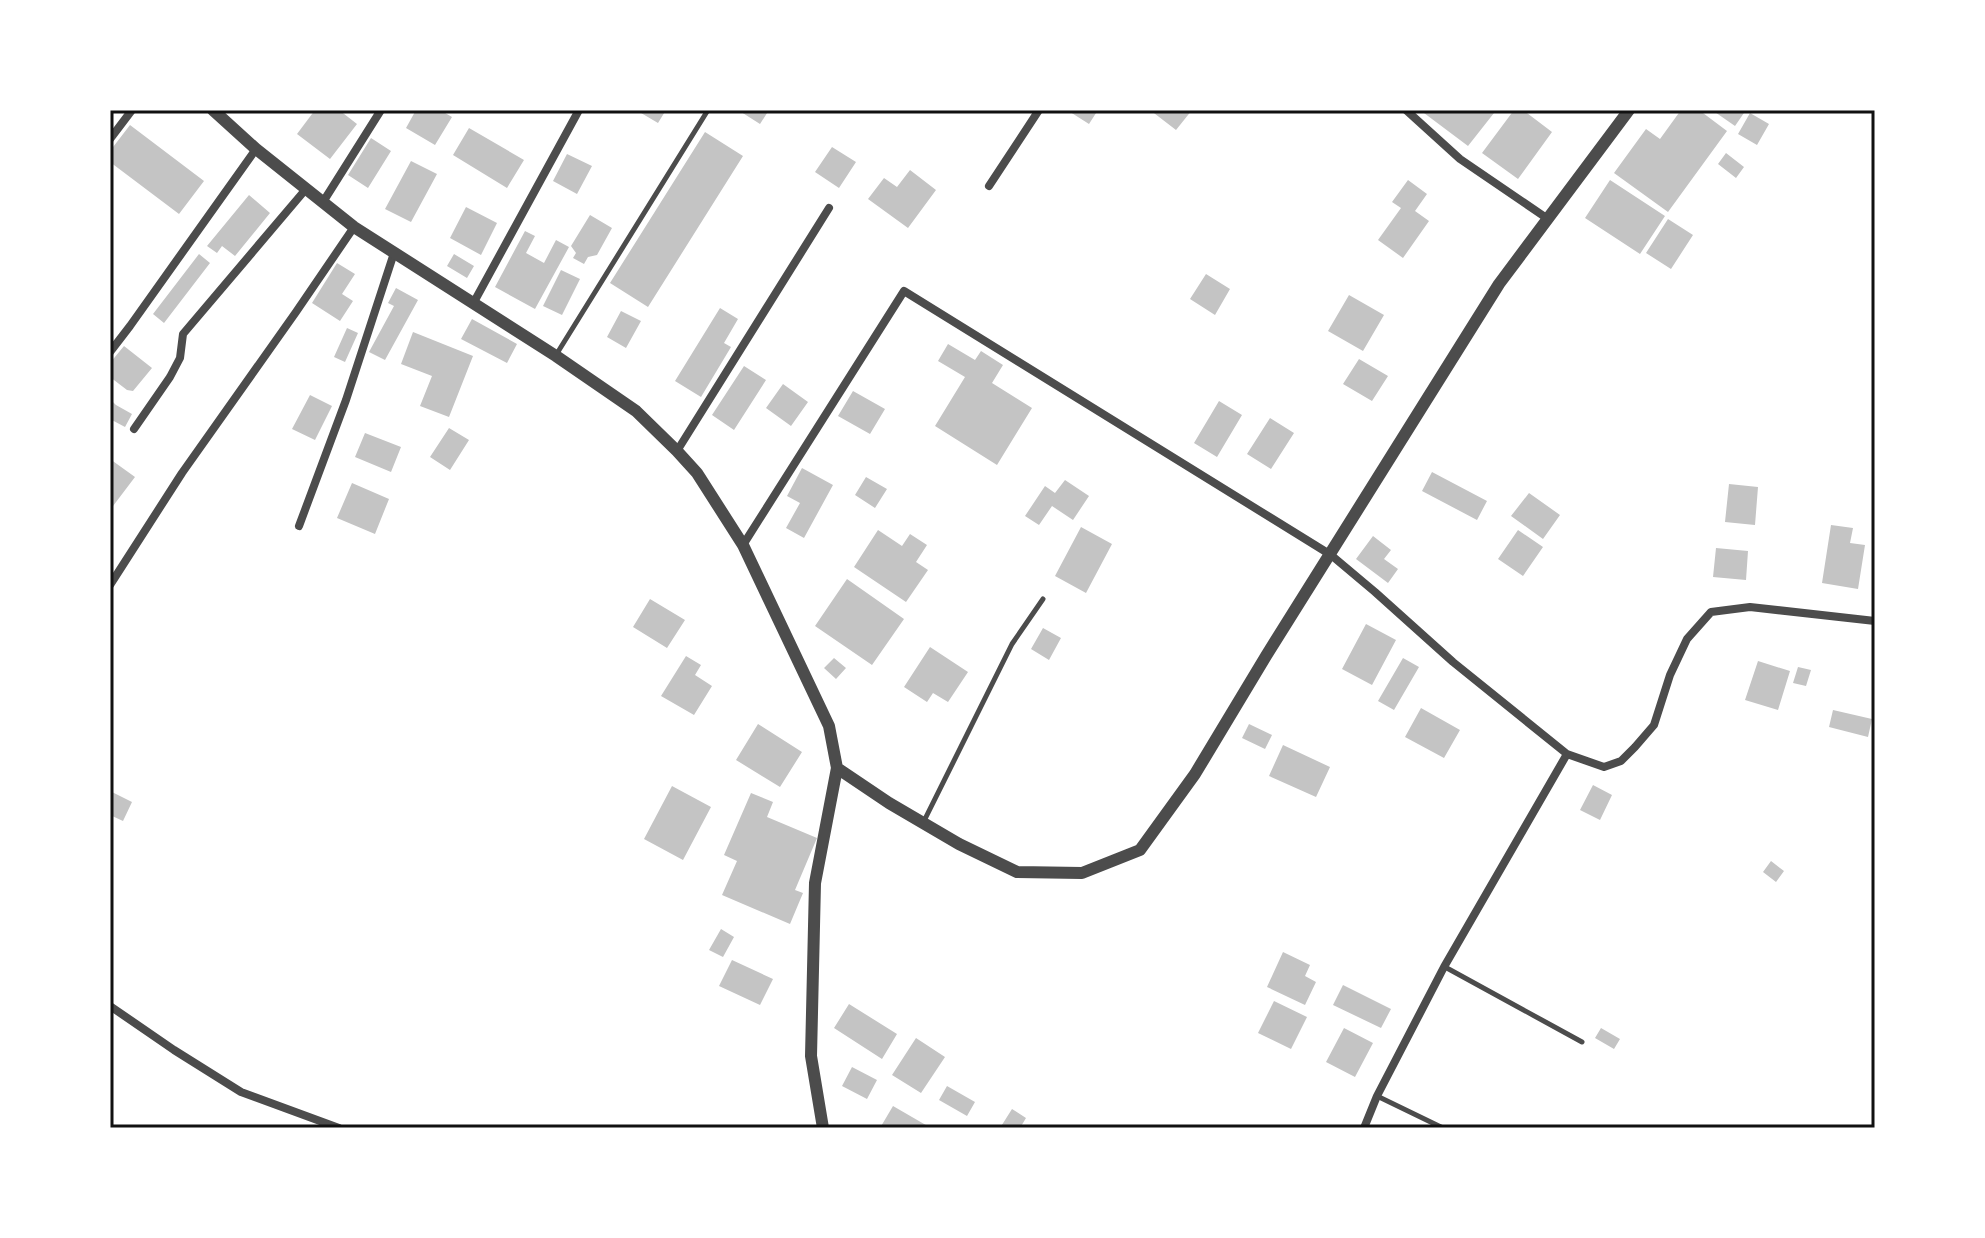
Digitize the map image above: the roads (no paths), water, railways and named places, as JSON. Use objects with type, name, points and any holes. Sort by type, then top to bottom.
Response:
[{"type":"street","points":[[110,139],[132,110]]},
{"type":"street","points":[[213,110],[256,149],[354,227],[474,302],[636,411],[697,473],[743,545],[829,726],[837,768],[815,883],[811,1056],[823,1128]]},
{"type":"street","points":[[323,202],[381,110]]},
{"type":"street","points":[[474,302],[579,110]]},
{"type":"street","points":[[989,186],[1039,110]]},
{"type":"street","points":[[837,768],[959,844],[1017,872],[1082,873],[1140,850],[1195,774],[1499,284],[1629,110]]},
{"type":"street","points":[[1410,112],[1460,159],[1548,219]]},
{"type":"street","points":[[110,352],[256,149]]},
{"type":"street","points":[[134,429],[180,358],[183,334],[306,189]]},
{"type":"street","points":[[677,451],[829,208]]},
{"type":"street","points":[[110,585],[182,473],[354,227]]},
{"type":"street","points":[[299,526],[346,400],[394,253]]},
{"type":"street","points":[[743,545],[904,291],[1331,555],[1453,662],[1567,754],[1604,767],[1621,761],[1654,725],[1670,675],[1687,639],[1711,612],[1750,607],[1875,621]]},
{"type":"street","points":[[1364,1128],[1377,1096],[1444,967],[1567,754]]},
{"type":"street","points":[[110,1006],[241,1092],[339,1128]]},
{"type":"lane","points":[[556,356],[708,110]]},
{"type":"lane","points":[[923,823],[1012,644],[1043,599]]},
{"type":"lane","points":[[1444,967],[1582,1042]]},
{"type":"lane","points":[[1377,1096],[1443,1128]]}]
